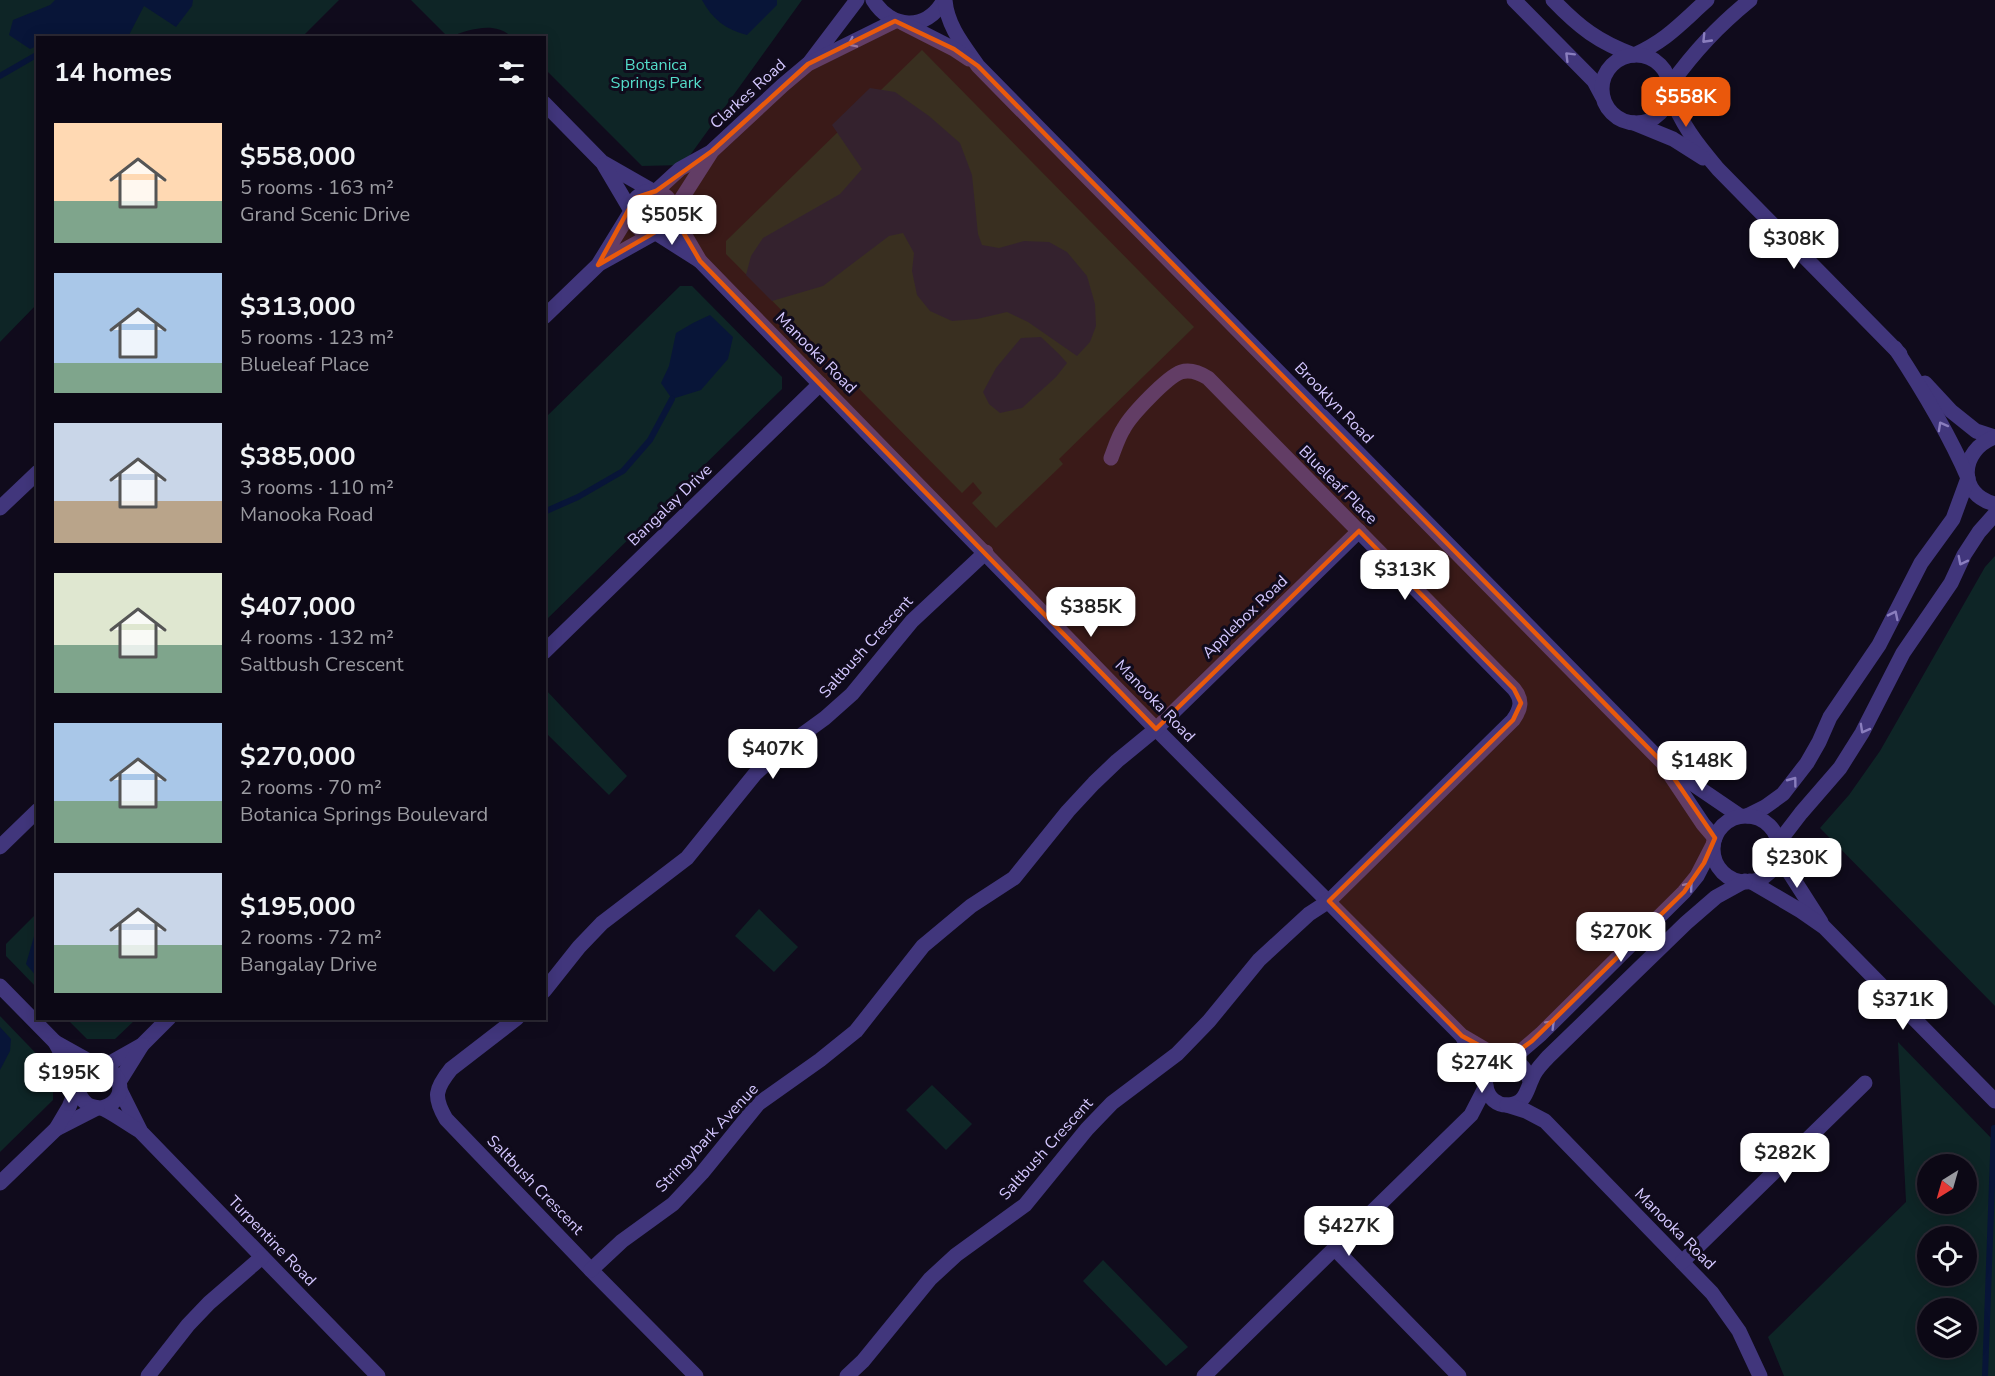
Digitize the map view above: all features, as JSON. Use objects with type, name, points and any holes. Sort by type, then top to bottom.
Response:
[{"type":"street","name":"Clarkes Road","points":[[673,213],[712,152],[743,121],[808,64],[857,0]]},
{"type":"street","name":"Brooklyn Road","points":[[873,0],[882,13],[954,49],[978,66]]},
{"type":"street","name":"Clarkes Road","points":[[808,64],[899,22],[916,23],[929,18],[939,9],[944,0]]},
{"type":"street","name":"Brooklyn Road","points":[[944,0],[946,13],[959,39],[978,66],[1665,765],[1714,841]]},
{"type":"street","points":[[1514,0],[1594,81],[1614,114],[1623,120],[1673,139],[1718,169]]},
{"type":"street","points":[[1552,0],[1584,30],[1610,47],[1651,58],[1660,65],[1666,74],[1679,117],[1699,147],[1718,169],[1895,348],[1950,411],[1976,431],[1995,437]]},
{"type":"street","points":[[1605,101],[1602,85],[1611,66],[1620,59],[1654,46],[1672,33],[1707,0]]},
{"type":"street","points":[[1634,123],[1656,116],[1664,108],[1669,89],[1709,35],[1750,0]]},
{"type":"street","points":[[546,105],[602,162],[630,211],[635,225],[640,230],[655,233]]},
{"type":"street","name":"Clarkes Road","points":[[653,191],[680,169],[712,152]]},
{"type":"street","points":[[546,315],[598,265],[668,227],[673,213],[672,204],[668,198],[602,162]]},
{"type":"street","points":[[598,265],[630,211],[635,198],[640,194],[653,191]]},
{"type":"street","name":"Manooka Road","points":[[673,213],[700,261]]},
{"type":"street","name":"Manooka Road","points":[[655,233],[700,261],[1156,729],[1461,1036],[1478,1064],[1485,1085]]},
{"type":"street","points":[[1895,348],[1955,449],[1972,488],[1979,496],[1995,504]]},
{"type":"street","name":"Blueleaf Place","points":[[1111,458],[1122,430],[1131,417],[1172,377],[1182,372],[1200,374],[1208,378],[1519,695],[1521,704],[1513,720],[1329,901]]},
{"type":"street","name":"Bangalay Drive","points":[[546,650],[820,384]]},
{"type":"street","points":[[1204,1376],[1471,1115],[1490,1069],[1520,1052],[1541,1034],[1684,892],[1697,876],[1725,823],[1765,807],[1783,794],[1807,763],[1830,717],[1879,645],[1921,563],[1953,519],[1968,478],[1967,467],[1970,456],[1976,447],[1995,437]]},
{"type":"street","points":[[0,508],[36,474]]},
{"type":"street","points":[[1471,1115],[1520,1101],[1526,1096],[1537,1070],[1548,1057],[1686,923],[1716,897],[1767,874],[1777,859],[1778,847],[1801,813],[1840,768],[1862,733],[1904,653],[1950,583],[1964,555],[1995,513]]},
{"type":"street","name":"Applebox Road","points":[[1156,729],[1359,531]]},
{"type":"street","name":"Saltbush Crescent","points":[[546,988],[579,947],[602,923],[687,858],[755,774],[781,750],[825,718],[852,694],[912,621],[986,552]]},
{"type":"street","name":"Stringybark Avenue","points":[[591,1270],[622,1241],[673,1204],[702,1173],[758,1104],[856,1031],[923,946],[971,906],[1014,878],[1068,811],[1094,783],[1156,729]]},
{"type":"street","name":"Brooklyn Road","points":[[1665,765],[1744,816]]},
{"type":"street","points":[[0,847],[36,812]]},
{"type":"street","points":[[1744,816],[1758,818],[1774,833],[1789,872],[1824,927]]},
{"type":"street","points":[[1714,841],[1714,856],[1718,866],[1725,874],[1734,879],[1748,881],[1824,927],[1990,1096]]},
{"type":"street","name":"Saltbush Crescent","points":[[847,1376],[863,1361],[930,1279],[1025,1205],[1087,1129],[1112,1103],[1177,1054],[1209,1021],[1259,960],[1310,914],[1329,901]]},
{"type":"street","points":[[0,986],[56,1042],[113,1072],[120,1086]]},
{"type":"street","points":[[56,1129],[114,1102],[142,1045],[167,1020]]},
{"type":"street","name":"Saltbush Crescent","points":[[515,1020],[451,1069],[442,1080],[437,1092],[437,1104],[446,1119],[696,1376]]},
{"type":"street","name":"Manooka Road","points":[[1461,1036],[1504,1060]]},
{"type":"street","points":[[56,1042],[78,1083],[78,1092],[85,1103],[99,1108]]},
{"type":"street","points":[[0,1183],[56,1129],[86,1071],[142,1045]]},
{"type":"street","points":[[1504,1060],[1518,1063],[1525,1068],[1530,1083]]},
{"type":"street","name":"Manooka Road","points":[[1530,1083],[1545,1121]]},
{"type":"street","points":[[1682,1262],[1865,1083]]},
{"type":"street","points":[[1485,1085],[1490,1096],[1505,1105]]},
{"type":"street","name":"Turpentine Road","points":[[120,1086],[140,1131]]},
{"type":"street","name":"Manooka Road","points":[[1505,1105],[1526,1111],[1545,1121],[1712,1293],[1739,1331],[1760,1376]]},
{"type":"street","name":"Turpentine Road","points":[[99,1108],[140,1131],[378,1376]]},
{"type":"street","points":[[1334,1248],[1459,1376]]},
{"type":"street","points":[[148,1376],[188,1325],[209,1303],[262,1257]]},
{"type":"highlighted area","points":[[895,21],[954,49],[978,66],[1665,765],[1715,838],[1704,863],[1684,892],[1532,1041],[1506,1060],[1486,1051],[1462,1036],[1329,901],[1513,720],[1521,703],[1514,689],[1359,531],[1156,729],[700,261],[676,220],[598,265],[635,198],[656,191],[712,151],[808,64]]},
{"type":"green space","points":[[0,0],[339,0],[303,36],[36,36],[36,305],[0,342]]},
{"type":"green space","name":"Botanica Springs Park","points":[[411,0],[802,0],[683,165],[642,166],[546,70],[546,36],[511,36],[497,29],[481,28],[447,36]]},
{"type":"green space","points":[[922,50],[1194,327],[1059,459],[1063,464],[996,528],[972,503],[982,493],[973,482],[962,493],[726,254],[726,241]]},
{"type":"green space","points":[[680,286],[692,286],[782,377],[782,389],[546,620],[546,417]]},
{"type":"green space","points":[[1995,556],[1995,1006],[1820,828],[1849,795],[1880,751],[1985,567]]},
{"type":"green space","points":[[546,690],[627,776],[609,795],[546,733]]},
{"type":"green space","points":[[759,909],[798,947],[774,972],[735,936]]},
{"type":"green space","points":[[36,914],[36,987],[6,956],[6,944]]},
{"type":"green space","points":[[0,1016],[53,1071],[53,1100],[0,1152]]},
{"type":"green space","points":[[68,1020],[135,1020],[115,1039],[87,1039]]},
{"type":"green space","points":[[1898,1042],[1995,1142],[1995,1376],[1784,1376],[1768,1337],[1906,1202]]},
{"type":"green space","points":[[932,1085],[972,1124],[946,1150],[906,1110]]},
{"type":"green space","points":[[1103,1260],[1188,1347],[1166,1366],[1083,1281]]},
{"type":"water","points":[[55,0],[193,0],[192,6],[176,27],[144,6],[129,36],[36,36],[36,46],[30,49],[9,35],[13,20],[50,5]]},
{"type":"water","points":[[702,0],[777,0],[777,5],[747,35],[720,23]]},
{"type":"water","points":[[870,88],[895,92],[929,116],[960,143],[972,175],[978,234],[982,245],[999,248],[1024,241],[1049,242],[1067,252],[1087,276],[1095,304],[1096,326],[1090,342],[1077,356],[1028,322],[1007,312],[977,319],[952,321],[930,311],[917,295],[912,271],[914,253],[903,233],[889,236],[823,286],[772,301],[746,275],[751,256],[763,238],[840,194],[862,169],[832,125]]},
{"type":"water","points":[[710,315],[733,337],[728,359],[701,390],[672,399],[661,383],[669,366],[676,333]]},
{"type":"water","points":[[1041,337],[1067,363],[1056,377],[1022,408],[1000,413],[989,404],[983,392],[996,368],[1021,338]]},
{"type":"water","points":[[36,931],[36,976],[26,964]]},
{"type":"water","points":[[0,1027],[11,1039],[10,1051],[0,1070]]},
{"type":"waterway","points":[[0,76],[36,55]]},
{"type":"waterway","points":[[546,511],[578,497],[623,471],[650,440],[672,399]]},
{"type":"waterway","points":[[1985,1376],[1994,1128]]}]
